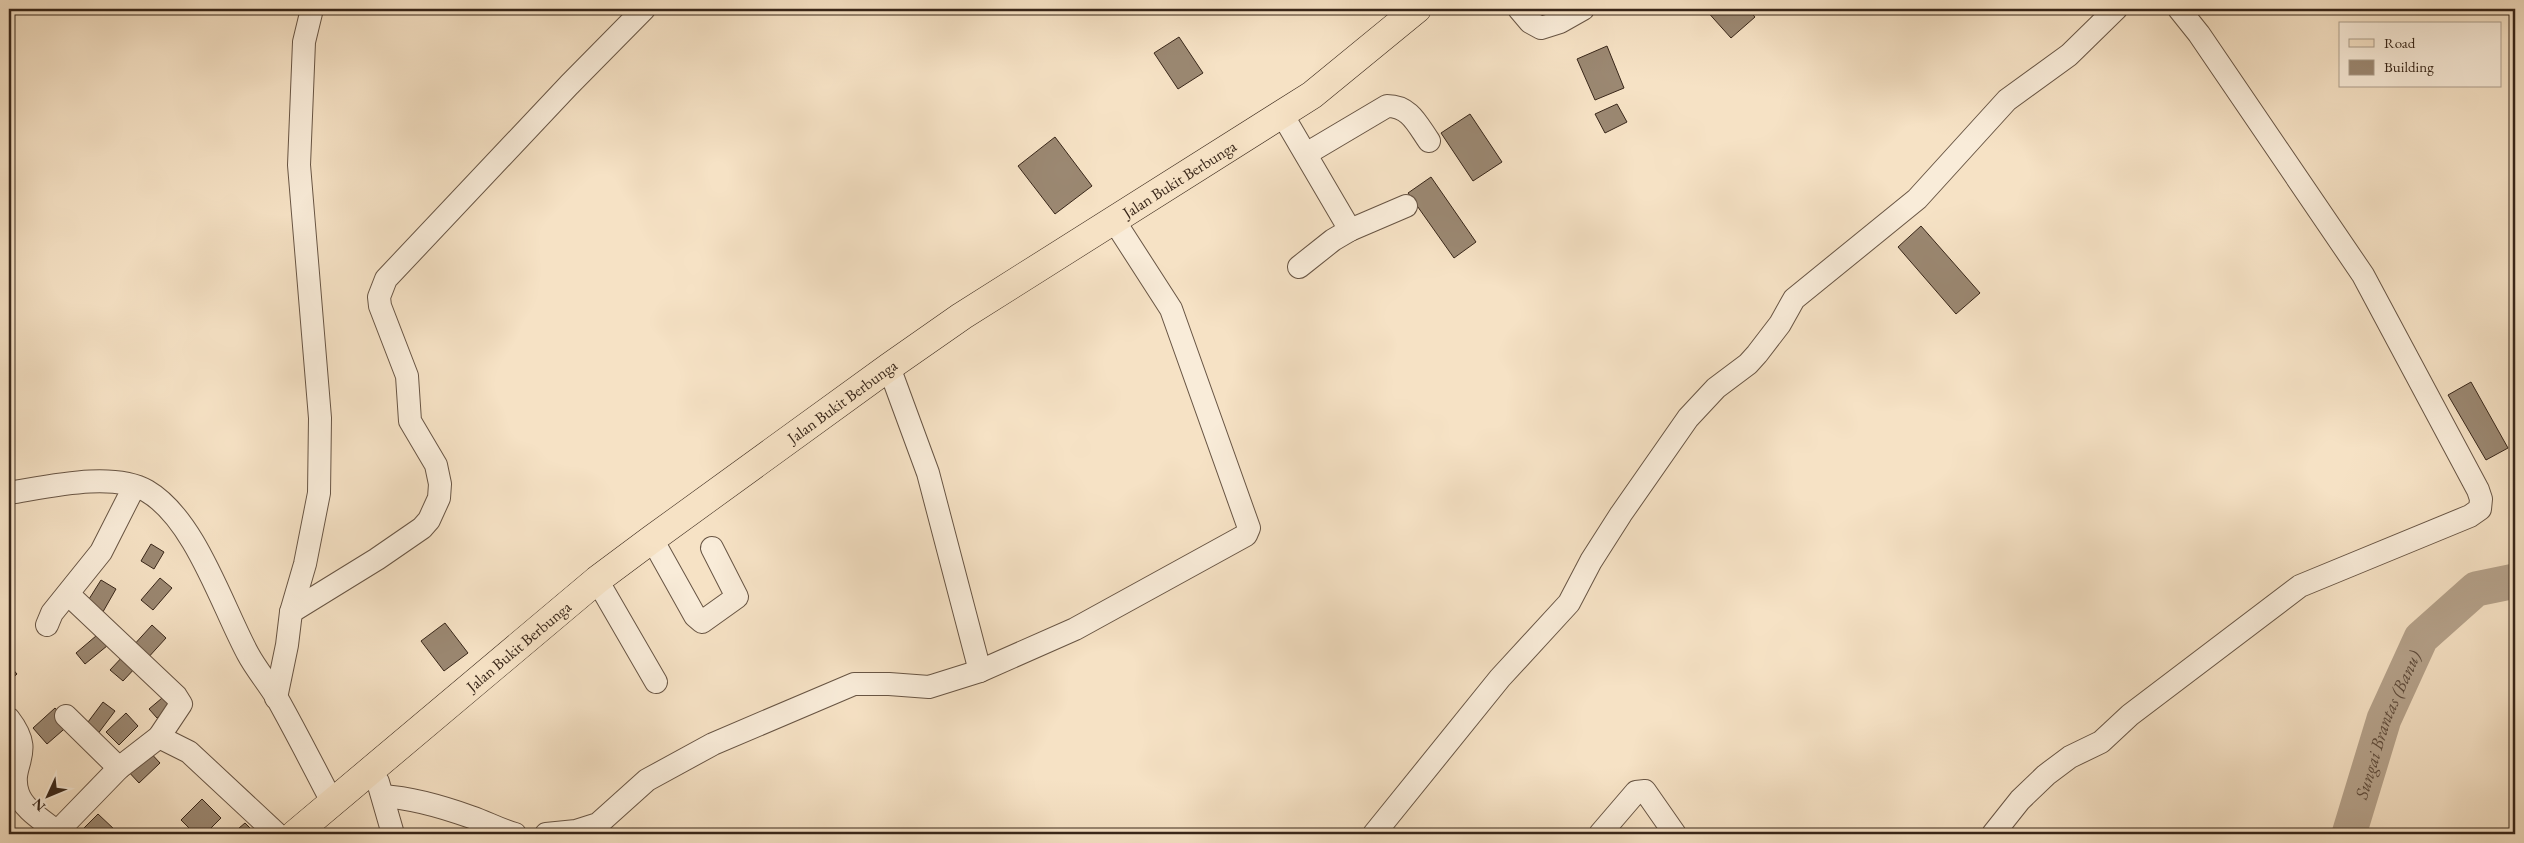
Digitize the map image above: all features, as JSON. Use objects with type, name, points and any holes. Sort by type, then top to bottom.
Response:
[{"type":"main road","name":"Jalan Bukit Berbunga","points":[[295,834],[597,580],[652,539],[889,367],[1114,219],[1312,95],[1417,9]]},
{"type":"street","points":[[276,698],[287,645],[291,612],[304,564],[319,493],[320,418],[298,165],[304,42],[312,9]]},
{"type":"street","points":[[291,612],[377,559],[422,528],[429,520],[440,498],[440,484],[436,465],[410,421],[407,376],[380,306],[379,297],[386,278],[569,85],[644,9]]},
{"type":"street","points":[[1519,9],[1530,22],[1541,28],[1560,22],[1584,9]]},
{"type":"street","points":[[1374,834],[1500,678],[1569,603],[1591,561],[1621,514],[1688,418],[1716,388],[1748,364],[1780,324],[1794,299],[1917,199],[2007,100],[2069,55],[2116,9]]},
{"type":"street","points":[[1993,834],[2020,800],[2046,775],[2070,756],[2101,742],[2130,715],[2294,590],[2315,579],[2470,516],[2480,509],[2481,499],[2478,490],[2363,275],[2199,34],[2179,9]]},
{"type":"street","points":[[1306,154],[1387,106],[1402,107],[1410,114],[1429,141]]},
{"type":"street","points":[[1282,114],[1350,230]]},
{"type":"street","points":[[1299,267],[1333,240],[1350,230],[1406,206]]},
{"type":"street","points":[[546,834],[576,831],[598,824],[647,780],[713,744],[854,684],[929,687],[980,671],[1075,628],[1242,538],[1249,530],[1171,309],[1114,219]]},
{"type":"street","points":[[889,367],[928,472],[980,671]]},
{"type":"street","points":[[9,493],[81,482],[117,482],[146,490],[163,503],[191,538],[248,655],[276,698],[332,802]]},
{"type":"street","points":[[47,625],[52,613],[101,552],[134,487]]},
{"type":"street","points":[[652,539],[695,616],[702,622],[737,597],[712,548]]},
{"type":"street","points":[[597,580],[656,682]]},
{"type":"street","points":[[9,718],[19,734],[22,745],[16,780],[18,794],[25,805],[55,833],[119,768],[159,737],[180,707],[180,700],[68,594]]},
{"type":"street","points":[[66,716],[119,768]]},
{"type":"street","points":[[159,737],[189,752],[277,834]]},
{"type":"street","points":[[373,768],[393,834]]},
{"type":"street","points":[[1600,834],[1636,792],[1645,791],[1675,834]]},
{"type":"street","points":[[383,796],[413,799],[472,817],[515,834]]},
{"type":"building","points":[[1705,9],[1748,9],[1755,17],[1731,38]]},
{"type":"building","points":[[1179,37],[1203,73],[1178,89],[1154,53]]},
{"type":"building","points":[[1607,46],[1624,88],[1595,100],[1577,59]]},
{"type":"building","points":[[1617,104],[1627,122],[1605,133],[1595,114]]},
{"type":"building","points":[[1470,114],[1502,162],[1473,181],[1441,133]]},
{"type":"building","points":[[1055,137],[1092,186],[1055,214],[1018,166]]},
{"type":"building","points":[[1431,177],[1476,242],[1454,258],[1408,193]]},
{"type":"building","points":[[1921,226],[1980,293],[1956,314],[1898,247]]},
{"type":"building","points":[[2471,382],[2508,448],[2486,460],[2448,395]]},
{"type":"building","points":[[151,544],[164,552],[154,569],[141,561]]},
{"type":"building","points":[[160,578],[172,588],[153,610],[141,600]]},
{"type":"building","points":[[101,580],[116,589],[100,617],[84,607]]},
{"type":"building","points":[[445,623],[468,653],[444,671],[421,641]]},
{"type":"building","points":[[152,625],[166,638],[146,660],[132,647]]},
{"type":"building","points":[[103,630],[113,641],[85,664],[76,653]]},
{"type":"building","points":[[125,654],[137,666],[123,681],[110,670]]},
{"type":"building","points":[[9,665],[17,674],[9,681]]},
{"type":"building","points":[[168,693],[176,702],[157,718],[149,709]]},
{"type":"building","points":[[103,702],[115,711],[97,735],[85,726]]},
{"type":"building","points":[[55,708],[70,724],[47,744],[33,728]]},
{"type":"building","points":[[126,713],[138,726],[119,745],[106,732]]},
{"type":"building","points":[[147,749],[160,763],[139,783],[126,769]]},
{"type":"building","points":[[202,799],[221,818],[205,834],[195,834],[181,820]]},
{"type":"building","points":[[98,814],[115,830],[111,834],[78,834]]},
{"type":"building","points":[[245,823],[256,834],[232,834]]},
{"type":"waterway","name":"Sungai Brantas (Banu)","points":[[2349,834],[2384,719],[2421,638],[2476,589],[2515,581]]}]
